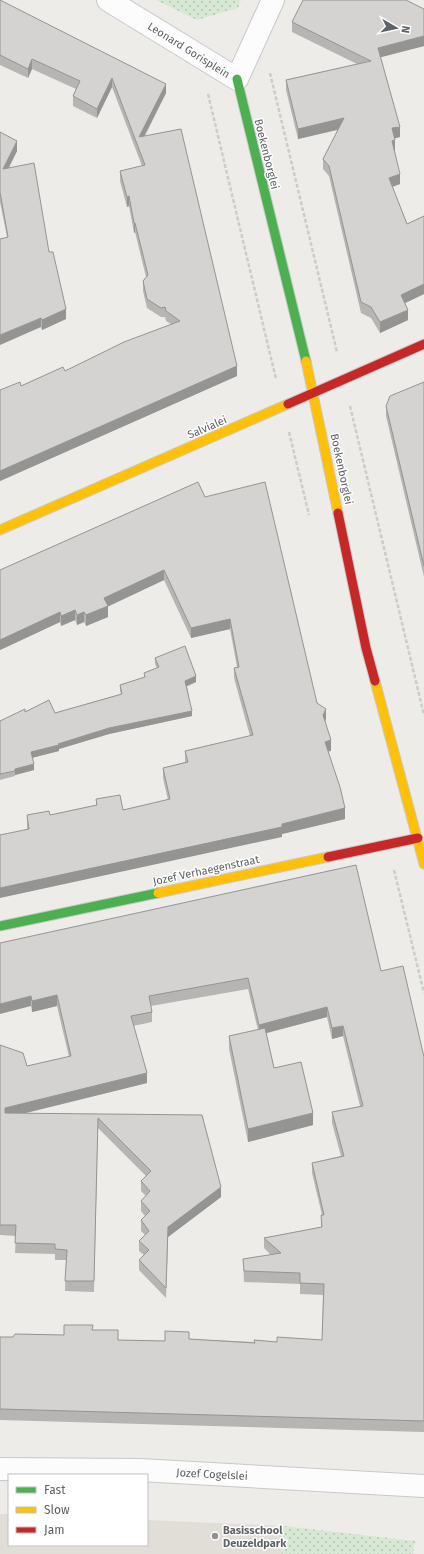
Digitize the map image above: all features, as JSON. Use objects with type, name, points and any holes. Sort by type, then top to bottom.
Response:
[{"type":"street","name":"Leonard Gorisplein","points":[[108,0],[237,79],[273,0]]},
{"type":"street","name":"Boekenborglei","points":[[237,79],[314,394],[366,648],[424,864]]},
{"type":"street","name":"Salvialei","points":[[0,530],[314,394],[424,344]]},
{"type":"street","name":"Jozef Verhaegenstraat","points":[[0,926],[418,838]]},
{"type":"street","name":"Jozef Cogelslei","points":[[0,1469],[140,1470],[424,1486]]},
{"type":"shaded area","name":"Basisschool Deuzeldpark","points":[[0,1514],[8,1514],[8,1546],[148,1546],[148,1520],[284,1526],[281,1554],[0,1554]]},
{"type":"green space","points":[[156,0],[241,0],[238,8],[197,20]]},
{"type":"green space","points":[[284,1526],[415,1541],[413,1554],[281,1554]]},
{"type":"building","points":[[0,0],[166,84],[139,137],[181,129],[237,366],[0,471],[0,390],[20,382],[21,386],[63,367],[65,371],[124,342],[180,321],[166,311],[165,307],[161,308],[147,299],[143,281],[148,275],[134,223],[129,196],[127,197],[120,171],[145,165],[112,78],[97,109],[73,96],[80,81],[32,59],[28,69],[0,55]]},
{"type":"building","points":[[303,0],[406,0],[424,9],[424,36],[378,48],[400,127],[392,128],[395,140],[392,141],[400,174],[389,178],[407,224],[424,216],[424,284],[401,295],[408,310],[380,322],[371,307],[361,302],[329,166],[323,159],[344,118],[298,129],[286,80],[371,61],[292,22]]},
{"type":"building","points":[[0,132],[17,141],[3,169],[34,163],[49,252],[53,252],[66,309],[42,320],[41,318],[0,335],[0,239],[8,237],[0,192]]},
{"type":"building","points":[[424,382],[424,566],[386,406],[390,396]]},
{"type":"building","points":[[198,482],[205,497],[265,482],[317,703],[326,709],[323,715],[331,740],[325,742],[340,787],[345,808],[282,824],[282,827],[0,888],[0,835],[29,829],[27,815],[49,811],[50,815],[97,805],[96,799],[120,795],[123,810],[170,799],[163,768],[188,762],[185,751],[253,735],[234,668],[239,667],[230,619],[191,628],[164,570],[104,598],[108,606],[86,615],[84,612],[77,615],[75,610],[61,616],[60,612],[0,640],[0,570]]},
{"type":"building","points":[[185,646],[196,676],[185,681],[192,711],[109,728],[58,744],[59,745],[31,752],[34,764],[15,769],[15,771],[0,774],[0,721],[25,709],[25,712],[49,700],[55,713],[122,694],[120,685],[145,677],[144,673],[159,667],[155,658]]},
{"type":"building","points":[[356,865],[381,971],[403,966],[424,1057],[424,1421],[0,1409],[0,1337],[13,1337],[15,1334],[64,1335],[64,1325],[93,1325],[92,1330],[118,1330],[118,1340],[165,1341],[165,1331],[189,1332],[189,1339],[255,1343],[254,1340],[277,1342],[277,1337],[322,1340],[324,1284],[300,1283],[300,1273],[244,1271],[243,1259],[281,1253],[264,1238],[322,1227],[321,1215],[324,1215],[312,1163],[344,1156],[332,1112],[363,1106],[343,1026],[332,1028],[327,1007],[259,1025],[248,978],[149,996],[152,1012],[131,1016],[147,1073],[5,1108],[5,1113],[202,1115],[221,1187],[168,1227],[166,1288],[139,1260],[149,1250],[139,1241],[149,1231],[141,1220],[150,1211],[141,1201],[150,1191],[141,1181],[151,1171],[98,1118],[94,1281],[65,1281],[67,1250],[55,1249],[55,1244],[15,1243],[16,1225],[0,1225],[0,1045],[23,1053],[27,1066],[71,1056],[57,995],[32,1001],[31,996],[0,1004],[0,943]]},
{"type":"building","points":[[265,1028],[274,1068],[301,1062],[313,1113],[248,1129],[229,1036]]},
{"type":"traffic: fast","points":[[237,79],[306,361]]},
{"type":"traffic: fast","points":[[0,926],[158,893]]},
{"type":"traffic: slow","points":[[306,361],[338,513]]},
{"type":"traffic: slow","points":[[0,530],[288,404]]},
{"type":"traffic: slow","points":[[375,681],[424,864]]},
{"type":"traffic: slow","points":[[158,893],[328,857]]},
{"type":"traffic: jam","points":[[288,404],[424,344]]},
{"type":"traffic: jam","points":[[338,513],[366,648],[375,681]]},
{"type":"traffic: jam","points":[[328,857],[418,838]]},
{"type":"place","name":"Basisschool Deuzeldpark","points":[[215,1536]]}]
